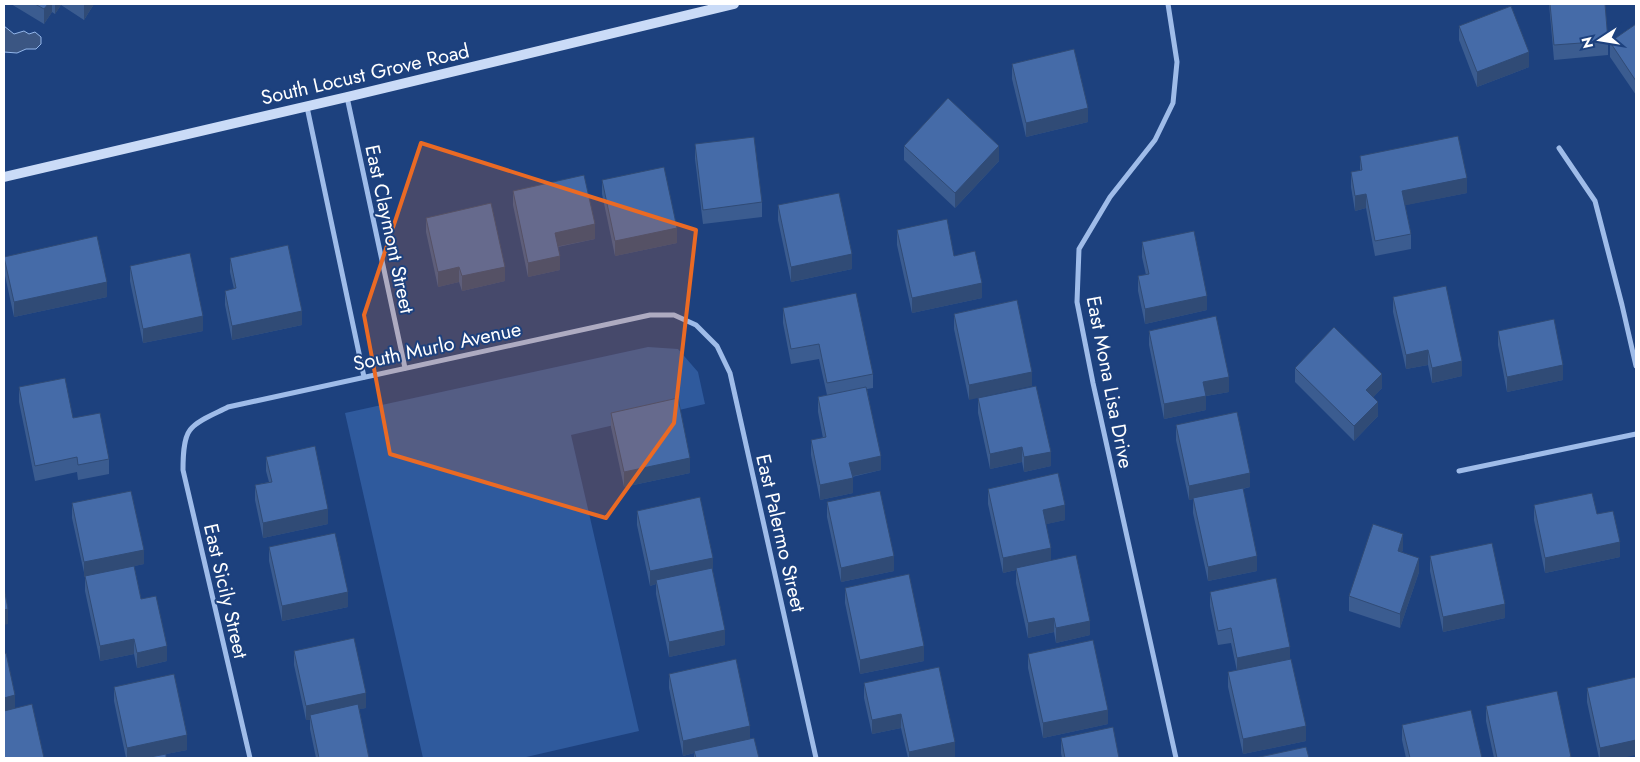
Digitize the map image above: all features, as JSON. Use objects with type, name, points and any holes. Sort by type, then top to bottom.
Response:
[{"type":"main road","name":"South Locust Grove Road","points":[[4,176],[347,97],[734,4]]},
{"type":"street","name":"East Mona Lisa Drive","points":[[1168,4],[1177,62],[1173,103],[1155,140],[1110,197],[1079,249],[1076,302],[1176,758]]},
{"type":"street","name":"East Claymont Street","points":[[347,97],[405,368]]},
{"type":"street","points":[[307,106],[364,377]]},
{"type":"street","points":[[1559,148],[1595,201],[1636,366]]},
{"type":"street","name":"South Murlo Avenue","points":[[189,430],[204,419],[228,407],[650,315],[674,315],[696,325]]},
{"type":"street","name":"East Palermo Street","points":[[696,325],[718,346],[730,372],[816,758]]},
{"type":"street","name":"East Sicily Street","points":[[189,430],[183,452],[185,477],[250,758]]},
{"type":"street","points":[[1459,471],[1636,434]]},
{"type":"highlighted area","points":[[421,143],[696,230],[674,423],[606,518],[390,454],[364,315]]},
{"type":"shaded area","points":[[4,26],[14,34],[24,31],[29,34],[35,32],[41,37],[41,44],[36,49],[26,49],[17,53],[4,52]]},
{"type":"shaded area","points":[[648,347],[678,349],[698,372],[705,404],[571,435],[639,731],[522,758],[423,758],[345,413]]},
{"type":"building","points":[[35,4],[48,4],[44,9]]},
{"type":"building","points":[[1550,4],[1605,4],[1608,41],[1554,45]]},
{"type":"building","points":[[1511,6],[1529,52],[1477,72],[1459,26]]},
{"type":"building","points":[[1636,24],[1636,81],[1610,42]]},
{"type":"building","points":[[1074,49],[1088,108],[1026,123],[1012,64]]},
{"type":"building","points":[[948,98],[999,146],[955,193],[904,146]]},
{"type":"building","points":[[1458,136],[1467,178],[1402,191],[1411,234],[1375,241],[1366,194],[1355,196],[1351,172],[1362,170],[1360,156]]},
{"type":"building","points":[[754,137],[762,202],[703,210],[695,144]]},
{"type":"building","points":[[664,167],[677,228],[615,241],[602,180]]},
{"type":"building","points":[[584,175],[595,224],[555,233],[560,256],[528,263],[513,191]]},
{"type":"building","points":[[839,193],[852,254],[791,267],[778,205]]},
{"type":"building","points":[[491,203],[505,267],[462,276],[459,267],[438,272],[426,218]]},
{"type":"building","points":[[947,219],[954,256],[975,251],[982,283],[912,298],[897,230]]},
{"type":"building","points":[[1194,231],[1207,296],[1145,309],[1138,276],[1149,274],[1142,242]]},
{"type":"building","points":[[97,236],[107,282],[14,302],[4,257]]},
{"type":"building","points":[[288,245],[302,311],[232,326],[225,291],[236,288],[230,258]]},
{"type":"building","points":[[190,253],[203,316],[143,329],[130,266]]},
{"type":"building","points":[[1446,286],[1462,361],[1432,368],[1428,350],[1406,355],[1393,297]]},
{"type":"building","points":[[856,293],[873,374],[827,383],[819,344],[791,349],[783,308]]},
{"type":"building","points":[[1017,300],[1032,372],[969,385],[954,314]]},
{"type":"building","points":[[1216,316],[1229,377],[1203,382],[1206,396],[1164,404],[1149,331]]},
{"type":"building","points":[[1554,319],[1563,365],[1507,377],[1498,331]]},
{"type":"building","points":[[1334,327],[1382,374],[1366,390],[1378,402],[1354,426],[1295,368]]},
{"type":"building","points":[[65,378],[73,418],[100,413],[109,459],[78,465],[77,457],[35,466],[19,387]]},
{"type":"building","points":[[1036,386],[1051,452],[1024,457],[1022,447],[990,454],[978,398]]},
{"type":"building","points":[[866,387],[881,456],[849,463],[853,478],[820,485],[811,440],[826,437],[818,397]]},
{"type":"building","points":[[678,398],[690,458],[624,472],[611,413]]},
{"type":"building","points":[[1237,412],[1250,473],[1189,486],[1176,425]]},
{"type":"building","points":[[315,446],[328,509],[263,523],[255,485],[272,482],[266,457]]},
{"type":"building","points":[[1058,473],[1065,505],[1043,510],[1051,548],[1003,558],[988,489]]},
{"type":"building","points":[[1243,488],[1257,556],[1208,567],[1193,498]]},
{"type":"building","points":[[131,491],[144,550],[84,562],[72,503]]},
{"type":"building","points":[[880,491],[894,556],[841,568],[827,502]]},
{"type":"building","points":[[1592,493],[1597,514],[1613,511],[1620,542],[1545,558],[1534,505]]},
{"type":"building","points":[[700,497],[713,558],[650,571],[637,511]]},
{"type":"building","points":[[1373,524],[1403,534],[1398,551],[1419,558],[1400,614],[1349,596]]},
{"type":"building","points":[[335,533],[348,592],[282,606],[269,547]]},
{"type":"building","points":[[1492,543],[1505,604],[1443,617],[1430,556]]},
{"type":"building","points":[[1076,555],[1090,621],[1056,628],[1054,618],[1028,623],[1016,568]]},
{"type":"building","points":[[134,566],[141,599],[156,596],[167,646],[137,653],[134,639],[100,646],[85,576]]},
{"type":"building","points":[[712,568],[725,630],[669,642],[656,580]]},
{"type":"building","points":[[909,574],[924,646],[860,660],[845,588]]},
{"type":"building","points":[[1276,578],[1290,647],[1237,658],[1231,628],[1218,631],[1210,592]]},
{"type":"building","points":[[4,588],[8,609],[4,610]]},
{"type":"building","points":[[354,638],[366,693],[306,706],[294,651]]},
{"type":"building","points":[[1093,640],[1108,710],[1043,723],[1028,654]]},
{"type":"building","points":[[6,653],[15,695],[4,698],[4,654]]},
{"type":"building","points":[[736,659],[750,726],[683,741],[669,674]]},
{"type":"building","points":[[1291,659],[1306,726],[1243,739],[1228,672]]},
{"type":"building","points":[[939,667],[955,742],[909,752],[901,714],[872,720],[864,683]]},
{"type":"building","points":[[174,674],[187,735],[127,748],[114,687]]},
{"type":"building","points":[[1636,677],[1636,740],[1600,748],[1587,688]]},
{"type":"building","points":[[1557,691],[1571,757],[1497,758],[1486,706]]},
{"type":"building","points":[[32,704],[44,758],[4,758],[4,711]]},
{"type":"building","points":[[358,704],[369,758],[319,758],[310,715]]},
{"type":"building","points":[[1471,710],[1482,758],[1410,758],[1402,725]]},
{"type":"building","points":[[1113,727],[1119,758],[1065,758],[1061,738]]},
{"type":"building","points":[[754,738],[759,758],[696,758],[694,751]]},
{"type":"building","points":[[1306,747],[1309,758],[1255,758]]},
{"type":"building","points":[[166,754],[166,758],[145,758]]}]
